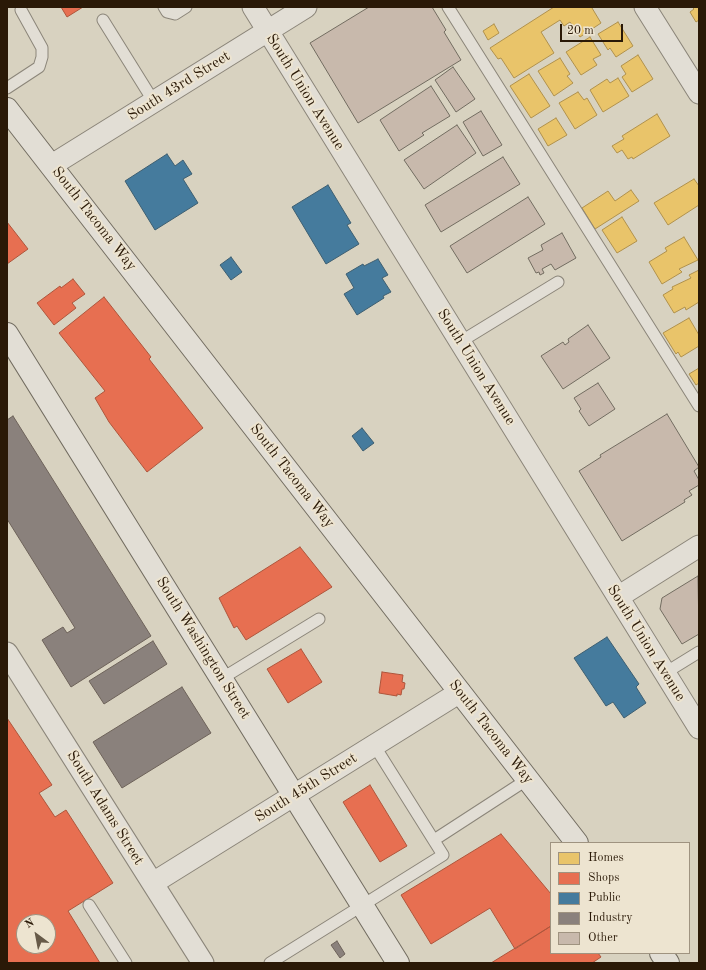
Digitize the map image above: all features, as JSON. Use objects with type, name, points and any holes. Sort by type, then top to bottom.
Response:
[{"type":"main road","name":"South Tacoma Way","points":[[7,109],[576,842]]},
{"type":"main road","name":"South Washington Street","points":[[7,334],[221,679],[295,795],[398,963]]},
{"type":"main road","points":[[662,954],[668,963]]},
{"type":"street","name":"South Union Avenue","points":[[253,7],[699,728]]},
{"type":"street","name":"South 43rd Street","points":[[52,165],[306,7]]},
{"type":"street","points":[[645,7],[699,93]]},
{"type":"street","points":[[618,597],[699,546]]},
{"type":"street","name":"South Adams Street","points":[[7,653],[202,963]]},
{"type":"street","name":"South 45th Street","points":[[153,883],[460,692]]},
{"type":"lane","points":[[164,7],[167,12],[175,14],[186,7]]},
{"type":"lane","points":[[448,7],[699,406]]},
{"type":"lane","points":[[7,88],[39,67],[42,58],[42,48],[20,10]]},
{"type":"lane","points":[[103,20],[154,102]]},
{"type":"lane","points":[[460,342],[558,282]]},
{"type":"lane","points":[[221,679],[319,619]]},
{"type":"lane","points":[[665,673],[699,652]]},
{"type":"lane","points":[[270,963],[443,855],[374,745]]},
{"type":"lane","points":[[434,840],[528,780]]},
{"type":"lane","points":[[89,905],[126,963]]},
{"type":"building: Homes","points":[[554,7],[593,7],[592,8],[601,23],[580,37],[570,22],[564,26],[560,20],[541,32],[554,53],[514,78],[501,58],[498,59],[490,48]]},
{"type":"building: Homes","points":[[692,7],[699,7],[699,20],[696,22],[690,12],[694,9]]},
{"type":"building: Homes","points":[[618,22],[633,46],[616,57],[610,48],[608,50],[598,34]]},
{"type":"building: Homes","points":[[494,24],[499,33],[488,40],[483,31]]},
{"type":"building: Homes","points":[[590,37],[601,55],[593,59],[597,65],[581,75],[566,52]]},
{"type":"building: Homes","points":[[638,55],[653,79],[632,92],[622,77],[626,74],[621,66]]},
{"type":"building: Homes","points":[[560,58],[570,74],[567,76],[573,83],[554,96],[538,71]]},
{"type":"building: Homes","points":[[529,74],[550,106],[531,118],[510,86]]},
{"type":"building: Homes","points":[[618,78],[629,96],[603,112],[590,90],[607,79],[610,83]]},
{"type":"building: Homes","points":[[578,92],[584,100],[587,98],[597,115],[575,129],[559,103]]},
{"type":"building: Homes","points":[[657,114],[670,136],[633,159],[632,157],[628,159],[622,150],[617,153],[612,146],[624,139],[622,136]]},
{"type":"building: Homes","points":[[556,118],[567,135],[548,146],[538,129]]},
{"type":"building: Homes","points":[[694,179],[699,186],[699,205],[668,225],[654,203]]},
{"type":"building: Homes","points":[[631,190],[639,201],[595,229],[582,208],[608,191],[615,201]]},
{"type":"building: Homes","points":[[622,217],[637,241],[617,253],[602,230]]},
{"type":"building: Homes","points":[[684,237],[698,260],[679,269],[682,272],[662,284],[649,262],[667,251],[665,248]]},
{"type":"building: Homes","points":[[699,270],[699,302],[686,310],[685,307],[674,313],[663,295],[673,289],[672,287],[691,278],[689,275]]},
{"type":"building: Homes","points":[[689,318],[699,335],[699,346],[681,357],[678,352],[676,354],[663,333]]},
{"type":"building: Homes","points":[[699,368],[699,383],[696,385],[689,374]]},
{"type":"building: Shops","points":[[61,7],[83,7],[67,17]]},
{"type":"building: Shops","points":[[7,222],[28,249],[7,264]]},
{"type":"building: Shops","points":[[73,279],[85,294],[72,303],[76,308],[54,325],[37,303],[60,286],[61,288]]},
{"type":"building: Shops","points":[[104,297],[151,357],[149,359],[203,428],[147,472],[109,422],[95,398],[105,391],[59,333]]},
{"type":"building: Shops","points":[[300,547],[332,587],[246,640],[237,626],[234,628],[219,598]]},
{"type":"building: Shops","points":[[301,649],[322,682],[288,703],[267,669]]},
{"type":"building: Shops","points":[[382,672],[403,675],[402,682],[405,683],[401,695],[397,694],[397,696],[379,693]]},
{"type":"building: Shops","points":[[7,718],[52,785],[39,793],[55,817],[66,810],[113,883],[68,911],[100,963],[7,963]]},
{"type":"building: Shops","points":[[370,785],[407,846],[380,862],[343,802]]},
{"type":"building: Shops","points":[[501,834],[550,893],[550,927],[515,949],[490,908],[431,944],[401,895]]},
{"type":"building: Shops","points":[[550,927],[550,954],[599,954],[601,957],[592,963],[491,963]]},
{"type":"building: Public","points":[[167,154],[175,166],[183,160],[192,174],[183,179],[198,203],[155,230],[125,181]]},
{"type":"building: Public","points":[[328,185],[351,223],[347,225],[359,244],[326,264],[292,207]]},
{"type":"building: Public","points":[[231,257],[242,272],[231,280],[220,265]]},
{"type":"building: Public","points":[[378,259],[388,275],[382,278],[391,292],[357,315],[344,294],[354,288],[346,274],[363,264],[364,266]]},
{"type":"building: Public","points":[[362,428],[374,443],[363,451],[352,436]]},
{"type":"building: Public","points":[[607,637],[639,684],[636,687],[646,703],[624,718],[613,702],[606,706],[574,658]]},
{"type":"building: Industry","points":[[13,416],[151,636],[71,687],[42,640],[63,627],[67,633],[75,628],[7,519],[7,420]]},
{"type":"building: Industry","points":[[153,641],[167,664],[104,704],[89,681]]},
{"type":"building: Industry","points":[[182,687],[211,733],[122,788],[93,742]]},
{"type":"building: Industry","points":[[337,941],[345,954],[340,958],[331,945]]},
{"type":"building: Other","points":[[369,7],[432,7],[446,30],[444,32],[461,60],[358,123],[310,43]]},
{"type":"building: Other","points":[[453,67],[475,99],[456,112],[435,80]]},
{"type":"building: Other","points":[[431,86],[450,116],[422,133],[424,135],[399,151],[380,120]]},
{"type":"building: Other","points":[[481,111],[502,145],[483,156],[463,122]]},
{"type":"building: Other","points":[[457,125],[476,153],[424,189],[404,160]]},
{"type":"building: Other","points":[[503,157],[520,184],[441,232],[425,205]]},
{"type":"building: Other","points":[[528,197],[545,224],[467,273],[450,246]]},
{"type":"building: Other","points":[[562,233],[576,258],[555,270],[551,264],[542,269],[544,273],[540,275],[539,272],[536,273],[528,258],[543,250],[541,245]]},
{"type":"building: Other","points":[[588,325],[610,358],[563,389],[541,356],[563,342],[565,345],[569,342],[568,339]]},
{"type":"building: Other","points":[[598,383],[615,409],[589,426],[579,411],[581,409],[574,398]]},
{"type":"building: Other","points":[[667,414],[699,467],[694,471],[699,480],[699,485],[689,491],[692,495],[684,500],[685,502],[622,541],[579,471],[601,457],[600,455]]},
{"type":"building: Other","points":[[698,576],[699,634],[682,644],[660,609],[662,598]]}]
